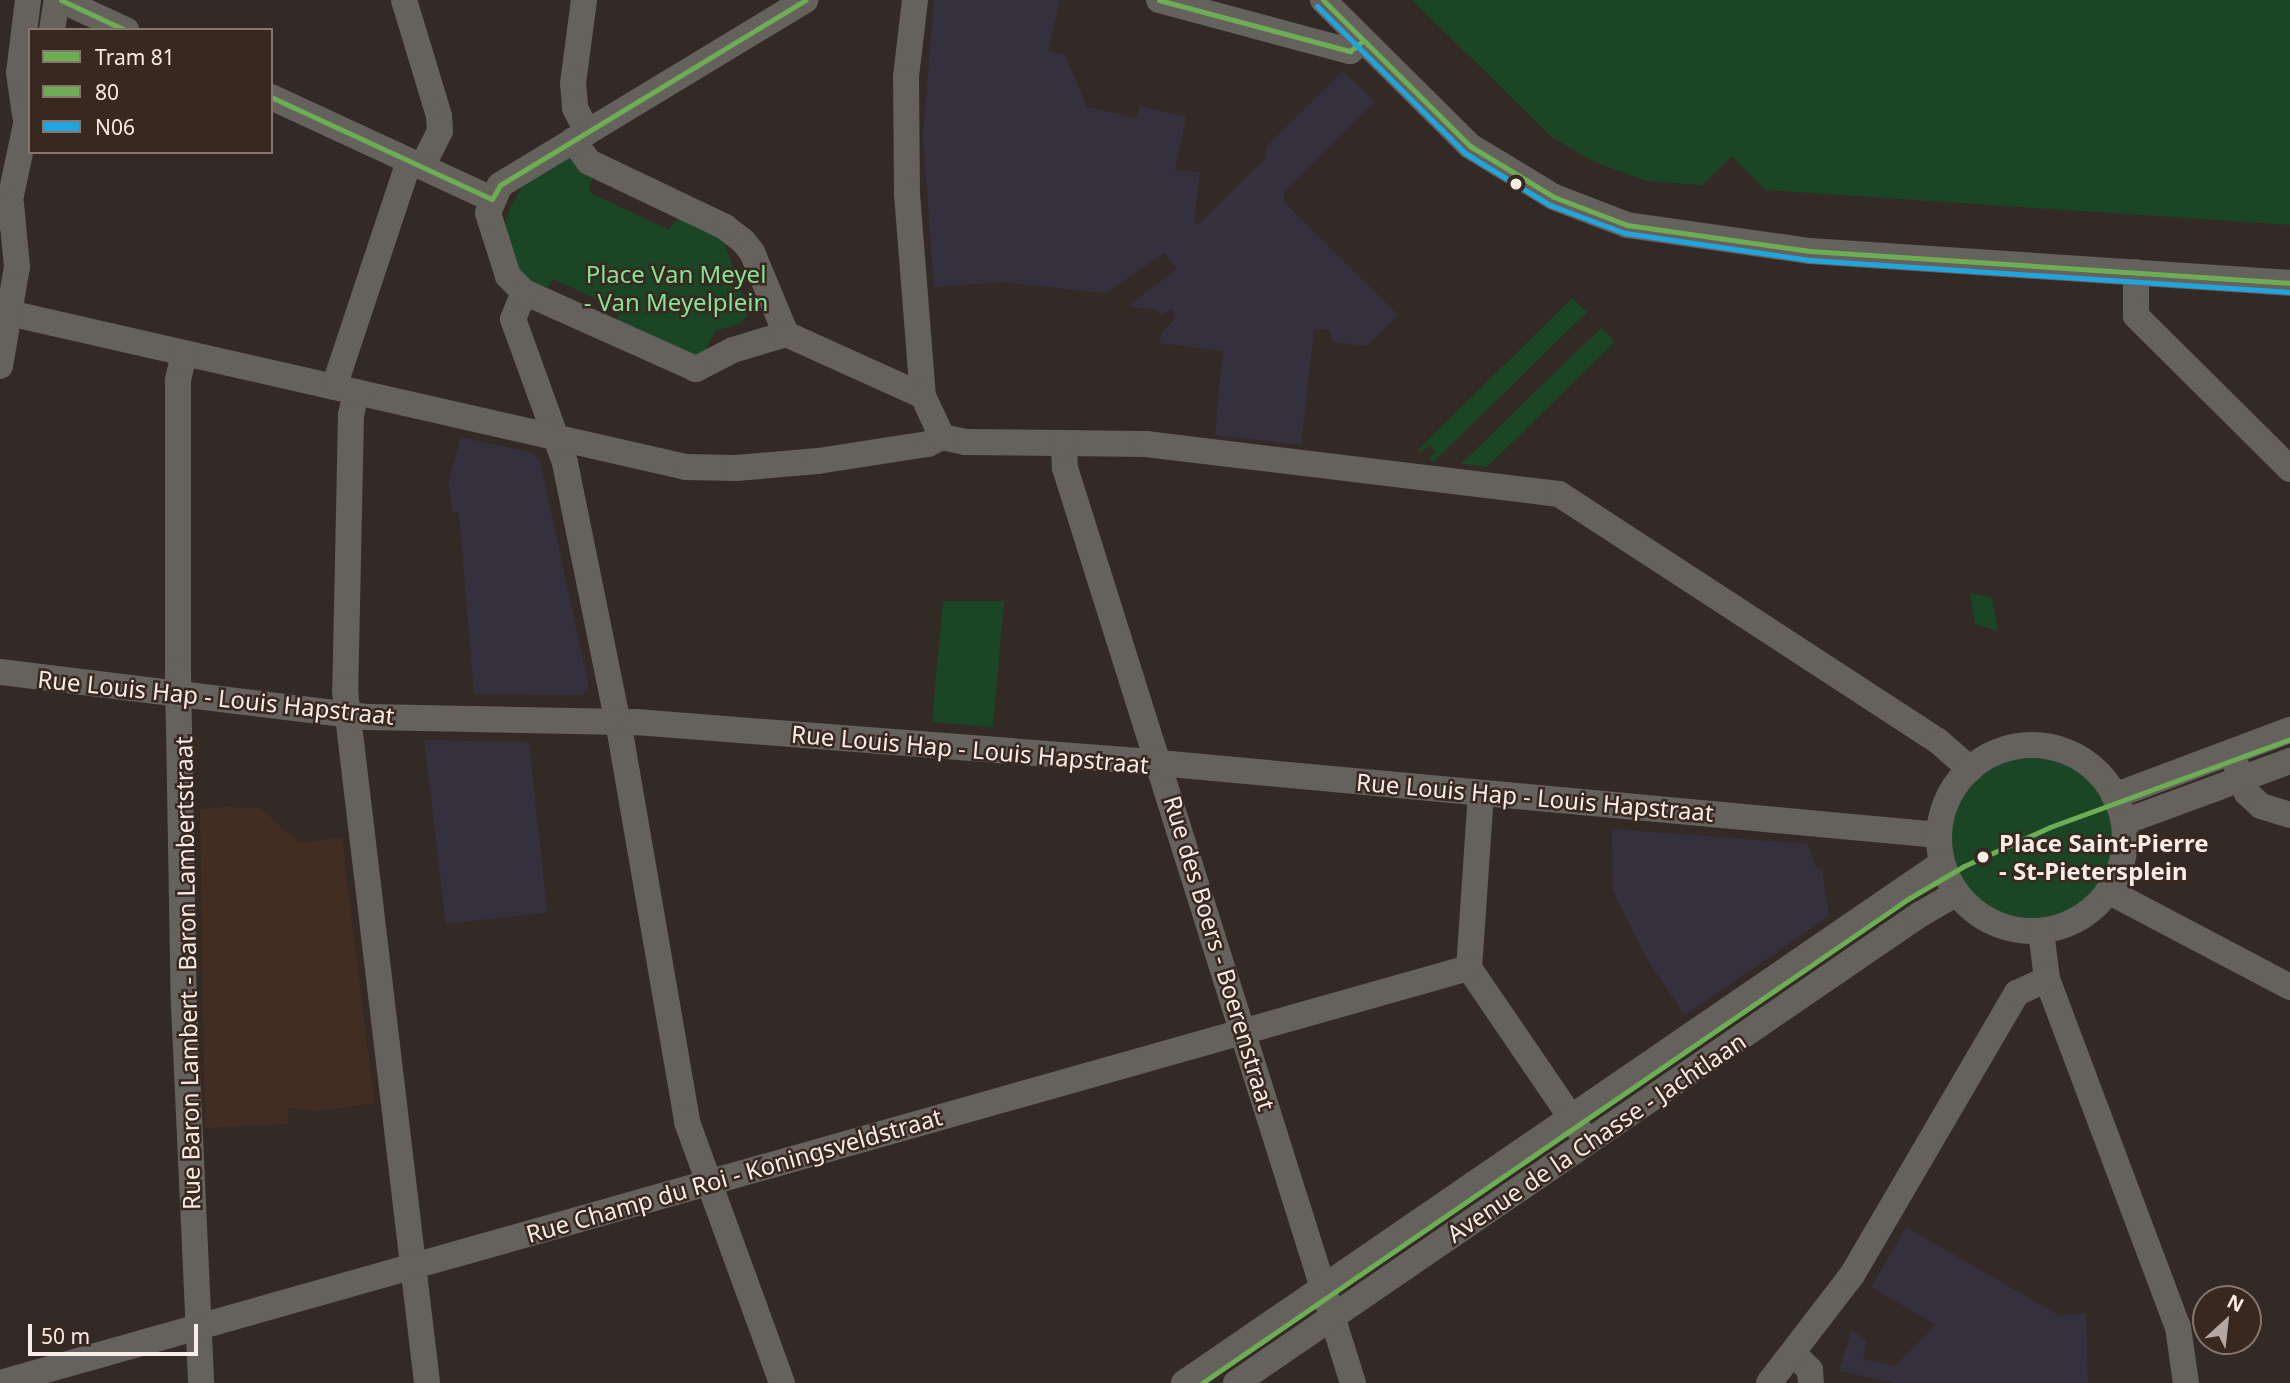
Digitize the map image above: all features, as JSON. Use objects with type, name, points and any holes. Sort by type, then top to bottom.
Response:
[{"type":"street","points":[[0,234],[11,204],[27,110],[19,73],[28,0]]},
{"type":"street","points":[[52,28],[59,0],[122,28]]},
{"type":"street","points":[[404,0],[439,116],[440,131],[416,164],[345,390],[351,415],[348,715],[427,1383]]},
{"type":"street","points":[[584,0],[573,83],[580,136],[589,162],[725,228],[743,241],[752,252],[786,334]]},
{"type":"street","points":[[805,0],[500,186],[488,213],[500,258],[508,276],[524,292],[696,369],[733,350],[786,334],[923,396]]},
{"type":"street","points":[[915,0],[906,77],[907,194],[923,396],[942,437]]},
{"type":"street","points":[[1159,0],[1350,51],[1363,41]]},
{"type":"street","points":[[1323,0],[1470,146],[1505,170],[1604,217],[1719,242],[2290,283]]},
{"type":"street","points":[[273,98],[492,199]]},
{"type":"street","points":[[0,366],[5,313],[17,267],[11,204]]},
{"type":"street","points":[[2136,272],[2136,316],[2290,469]]},
{"type":"street","points":[[524,292],[513,319],[565,463],[617,721],[687,1122],[782,1383]]},
{"type":"street","points":[[5,313],[686,467],[736,468],[818,461],[928,444],[942,437],[965,442],[1146,444],[1559,494],[1938,741],[1970,769]]},
{"type":"street","name":"Rue Baron Lambert - Baron Lambertstraat","points":[[184,354],[178,381],[184,1005],[201,1383]]},
{"type":"street","name":"Rue des Boers - Boerenstraat","points":[[1064,443],[1065,468],[1246,1033],[1353,1383]]},
{"type":"street","name":"Rue Louis Hap - Louis Hapstraat","points":[[0,673],[348,715],[617,721],[1160,764],[1939,835]]},
{"type":"street","points":[[2114,796],[2290,730]]},
{"type":"street","points":[[2012,748],[2054,749],[2092,768],[2114,796],[2124,822],[2123,857],[2108,891],[2079,918],[2041,931],[1999,925],[1974,911],[1957,893],[1942,863],[1939,835],[1948,799],[1970,769],[2012,748]]},
{"type":"street","points":[[2231,752],[2246,793],[2261,806],[2290,815]]},
{"type":"street","points":[[2124,822],[2290,761]]},
{"type":"street","points":[[1481,793],[1469,968],[1588,1142]]},
{"type":"street","name":"Avenue de la Chasse - Jachtlaan","points":[[1184,1383],[1942,863]]},
{"type":"street","points":[[2108,891],[2290,987]]},
{"type":"street","name":"Avenue de la Chasse - Jachtlaan","points":[[1237,1383],[1919,915],[1957,893]]},
{"type":"street","points":[[2041,931],[2046,979],[2178,1327],[2186,1383]]},
{"type":"street","name":"Rue Champ du Roi - Koningsveldstraat","points":[[0,1383],[1469,968]]},
{"type":"street","points":[[1769,1383],[1852,1275],[2017,993],[2046,979]]},
{"type":"street","points":[[1793,1353],[1810,1370],[1811,1383]]},
{"type":"shaded area","points":[[934,0],[1060,0],[1048,51],[1065,55],[1087,107],[1136,118],[1140,106],[1186,117],[1175,170],[1200,172],[1194,221],[1198,225],[1266,158],[1266,147],[1343,71],[1375,102],[1284,193],[1284,202],[1398,315],[1367,346],[1333,342],[1329,330],[1314,329],[1301,445],[1215,435],[1223,351],[1160,343],[1161,333],[1175,319],[1172,309],[1161,316],[1158,310],[1128,306],[1177,269],[1164,253],[1106,293],[1002,282],[934,287],[923,137]]},
{"type":"shaded area","points":[[461,437],[533,453],[540,461],[589,688],[583,695],[474,694],[459,512],[452,512],[449,480]]},
{"type":"shaded area","points":[[424,740],[529,742],[547,912],[446,924]]},
{"type":"shaded area","points":[[260,808],[299,843],[342,838],[374,1103],[318,1111],[288,1108],[288,1124],[205,1128],[200,809]]},
{"type":"shaded area","points":[[1612,829],[1808,844],[1815,866],[1822,871],[1829,916],[1685,1015],[1646,958],[1613,891]]},
{"type":"shaded area","points":[[1906,1227],[2060,1316],[2086,1313],[2088,1383],[1894,1383],[1839,1371],[1852,1330],[1867,1341],[1863,1359],[1895,1366],[1936,1325],[1871,1287]]},
{"type":"green space","points":[[1412,0],[2290,0],[2290,225],[1766,190],[1732,156],[1702,185],[1647,181],[1592,161],[1552,137]]},
{"type":"green space","name":"Place Van Meyel - Van Meyelplein","points":[[569,156],[593,175],[589,192],[669,230],[679,217],[722,236],[749,313],[741,323],[715,331],[701,360],[617,321],[621,310],[553,279],[547,289],[519,278],[505,230],[508,212],[522,186]]},
{"type":"green space","points":[[1572,298],[1587,312],[1434,461],[1428,460],[1435,452],[1429,445],[1421,453],[1418,450]]},
{"type":"green space","points":[[1601,328],[1615,342],[1487,467],[1461,464]]},
{"type":"green space","points":[[1970,593],[1992,598],[1998,631],[1975,624]]},
{"type":"green space","points":[[943,601],[1004,601],[993,727],[932,722]]},
{"type":"green space","points":[[2032,756],[2063,762],[2090,780],[2108,807],[2114,838],[2108,869],[2090,896],[2063,914],[2032,920],[2001,914],[1974,896],[1956,869],[1950,838],[1956,807],[1974,780],[2001,762]]},
{"type":"tram line","name":"81","points":[[1202,1383],[1908,899],[1964,866],[2050,827],[2290,739]]},
{"type":"transit line","name":"80","points":[[61,0],[121,28]]},
{"type":"transit line","name":"80","points":[[492,199],[500,185],[805,0]]},
{"type":"transit line","name":"80","points":[[1159,0],[1350,51],[1363,41]]},
{"type":"transit line","name":"80","points":[[1323,0],[1470,146],[1554,197],[1627,225],[1810,251],[2290,283]]},
{"type":"transit line","name":"N06","points":[[1317,6],[1465,153],[1550,205],[1625,233],[1809,260],[2289,292]]},
{"type":"transit line","name":"80","points":[[273,98],[492,199]]},
{"type":"place","name":"Place Saint-Pierre - St-Pietersplein","points":[[1983,857]]}]
